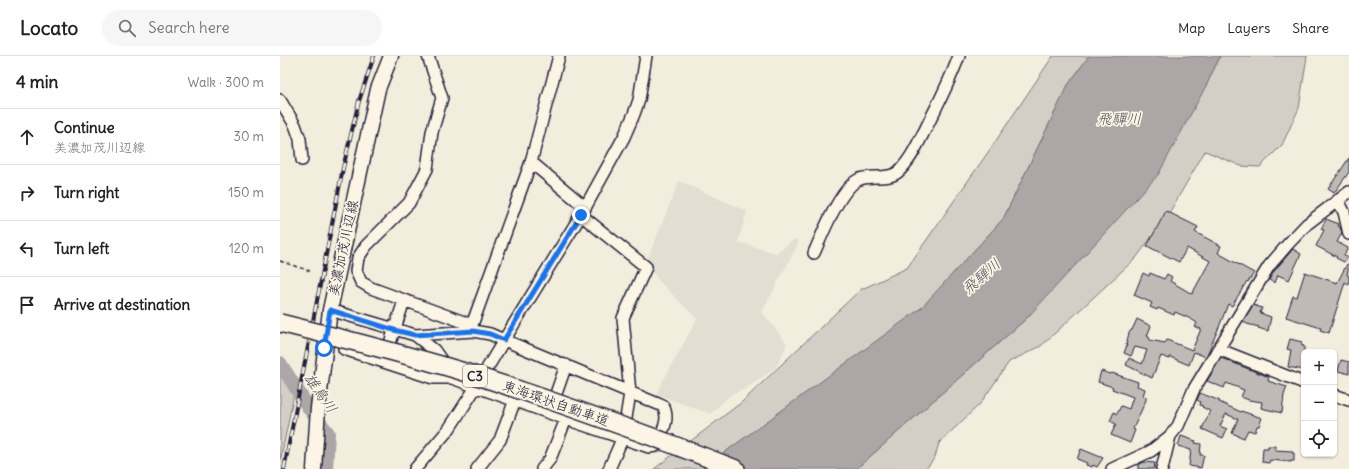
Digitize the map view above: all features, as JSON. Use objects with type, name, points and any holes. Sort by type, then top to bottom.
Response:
[{"type":"highway","name":"東海環状自動車道","points":[[280,323],[365,344],[472,375],[569,407],[736,469]]},
{"type":"main road","name":"美濃加茂川辺線","points":[[314,469],[318,408],[330,310],[378,89],[392,56]]},
{"type":"street","points":[[347,348],[384,363],[433,378],[452,378],[649,447],[656,446],[667,419],[667,413],[663,406],[490,334],[370,288],[361,282],[356,270],[358,258],[366,246],[409,203],[427,169],[432,132],[442,98],[428,56]]},
{"type":"street","points":[[472,328],[531,162],[559,56]]},
{"type":"street","points":[[415,469],[449,429],[583,211],[624,137],[634,114],[639,100],[646,56]]},
{"type":"street","points":[[814,253],[844,193],[853,183],[861,179],[894,175],[908,160],[915,150],[947,88],[959,56]]},
{"type":"street","points":[[280,100],[295,125],[300,140],[302,160]]},
{"type":"street","points":[[531,162],[646,267],[623,318],[630,392],[622,437],[609,469]]},
{"type":"street","points":[[1112,469],[1150,451],[1170,436],[1178,426],[1194,389],[1269,266],[1307,224],[1349,192]]},
{"type":"street","points":[[1338,200],[1347,213],[1349,234]]},
{"type":"street","points":[[384,363],[404,301]]},
{"type":"street","points":[[330,310],[415,335],[472,328]]},
{"type":"street","points":[[415,335],[434,350],[452,378]]},
{"type":"street","points":[[1218,349],[1301,382]]},
{"type":"street","points":[[550,413],[566,365]]},
{"type":"street","points":[[1337,396],[1349,400]]},
{"type":"street","points":[[477,469],[500,440],[515,400]]},
{"type":"street","points":[[542,469],[550,459],[566,419]]},
{"type":"street","points":[[1162,469],[1170,436]]},
{"type":"path","points":[[280,261],[310,271]]},
{"type":"shaded area","points":[[1053,56],[1089,56],[1068,85],[1003,219],[921,309],[702,469],[654,469],[742,402],[860,290],[907,268]]},
{"type":"shaded area","points":[[1220,56],[1307,56],[1299,108],[1282,145],[1260,167],[1241,166],[1205,151],[1168,215],[1136,258],[1041,346],[1009,362],[980,404],[939,443],[935,457],[926,469],[856,469],[1027,318],[1206,86]]},
{"type":"shaded area","points":[[679,181],[747,211],[738,242],[776,253],[795,239],[799,242],[762,312],[787,344],[776,368],[745,389],[733,393],[710,414],[656,394],[697,319],[659,281],[646,263]]},
{"type":"shaded area","points":[[280,371],[294,393],[280,463]]},
{"type":"water","name":"飛驒川","points":[[1089,56],[1220,56],[1206,86],[1158,175],[1027,318],[856,469],[702,469],[921,308],[1003,219],[1068,85]]},
{"type":"building","points":[[1349,158],[1349,172],[1334,193],[1328,189]]},
{"type":"building","points":[[1166,211],[1198,227],[1195,232],[1221,246],[1218,253],[1254,273],[1248,282],[1247,281],[1232,306],[1228,304],[1206,357],[1194,352],[1189,365],[1170,357],[1170,359],[1161,356],[1152,378],[1126,365],[1129,358],[1142,364],[1147,350],[1135,347],[1131,356],[1124,353],[1129,333],[1137,319],[1151,326],[1147,336],[1150,340],[1165,343],[1167,340],[1192,350],[1201,329],[1195,327],[1197,323],[1191,319],[1175,312],[1174,315],[1158,308],[1157,310],[1150,307],[1152,303],[1134,295],[1143,273],[1149,276],[1150,273],[1164,279],[1167,274],[1172,277],[1170,281],[1192,294],[1210,261],[1187,248],[1179,262],[1147,246]]},
{"type":"building","points":[[1326,219],[1339,224],[1338,226],[1340,227],[1342,233],[1337,242],[1348,248],[1344,255],[1347,257],[1344,262],[1316,246],[1324,230],[1321,229]]},
{"type":"building","points":[[1293,249],[1301,254],[1289,280],[1278,275],[1275,283],[1269,280],[1275,270]]},
{"type":"building","points":[[1347,264],[1349,265],[1347,275],[1349,276],[1349,285],[1345,282],[1329,333],[1320,330],[1321,328],[1286,317],[1293,296],[1297,297],[1305,272],[1337,283]]},
{"type":"building","points":[[1253,305],[1262,308],[1260,313],[1271,317],[1268,331],[1247,324],[1243,321]]},
{"type":"building","points":[[1290,339],[1302,342],[1301,345],[1304,346],[1304,349],[1301,349],[1301,369],[1288,367],[1291,350],[1287,349]]},
{"type":"building","points":[[1221,358],[1269,377],[1268,381],[1287,387],[1284,395],[1282,413],[1261,408],[1262,402],[1241,397],[1244,390],[1226,383],[1224,388],[1207,381]]},
{"type":"building","points":[[1341,360],[1349,362],[1349,374],[1338,371]]},
{"type":"building","points":[[1101,371],[1112,373],[1138,382],[1137,386],[1145,389],[1143,396],[1146,397],[1146,400],[1133,429],[1135,430],[1130,443],[1111,435],[1116,424],[1110,421],[1114,412],[1117,414],[1121,406],[1129,409],[1133,397],[1112,389],[1113,387],[1098,382]]},
{"type":"building","points":[[1200,393],[1241,412],[1262,418],[1259,426],[1257,426],[1255,432],[1248,430],[1244,438],[1232,433],[1238,419],[1226,414],[1220,426],[1227,429],[1223,438],[1202,429],[1210,411],[1199,405],[1200,402],[1197,400]]},
{"type":"building","points":[[1181,436],[1196,441],[1195,443],[1201,444],[1200,455],[1204,455],[1201,468],[1189,466],[1191,450],[1178,446]]},
{"type":"building","points":[[1268,446],[1275,446],[1275,450],[1292,451],[1292,453],[1294,453],[1294,461],[1270,460],[1269,463],[1262,462],[1263,448],[1268,448]]},
{"type":"building","points":[[1081,449],[1103,458],[1097,467],[1093,465],[1092,467],[1086,465],[1087,463],[1077,459]]},
{"type":"building","points":[[1144,462],[1155,463],[1154,469],[1138,469],[1138,465]]},
{"type":"waterway","name":"雄鳥川","points":[[280,363],[308,407],[328,433],[326,469]]},
{"type":"railway","points":[[284,469],[343,168],[359,101],[374,56]]},
{"type":"route","points":[[324,348],[330,310],[346,316],[415,335],[473,331],[490,334],[504,340],[581,215]]},
{"type":"water label","name":"飛騨川","points":[[981,276]]}]
